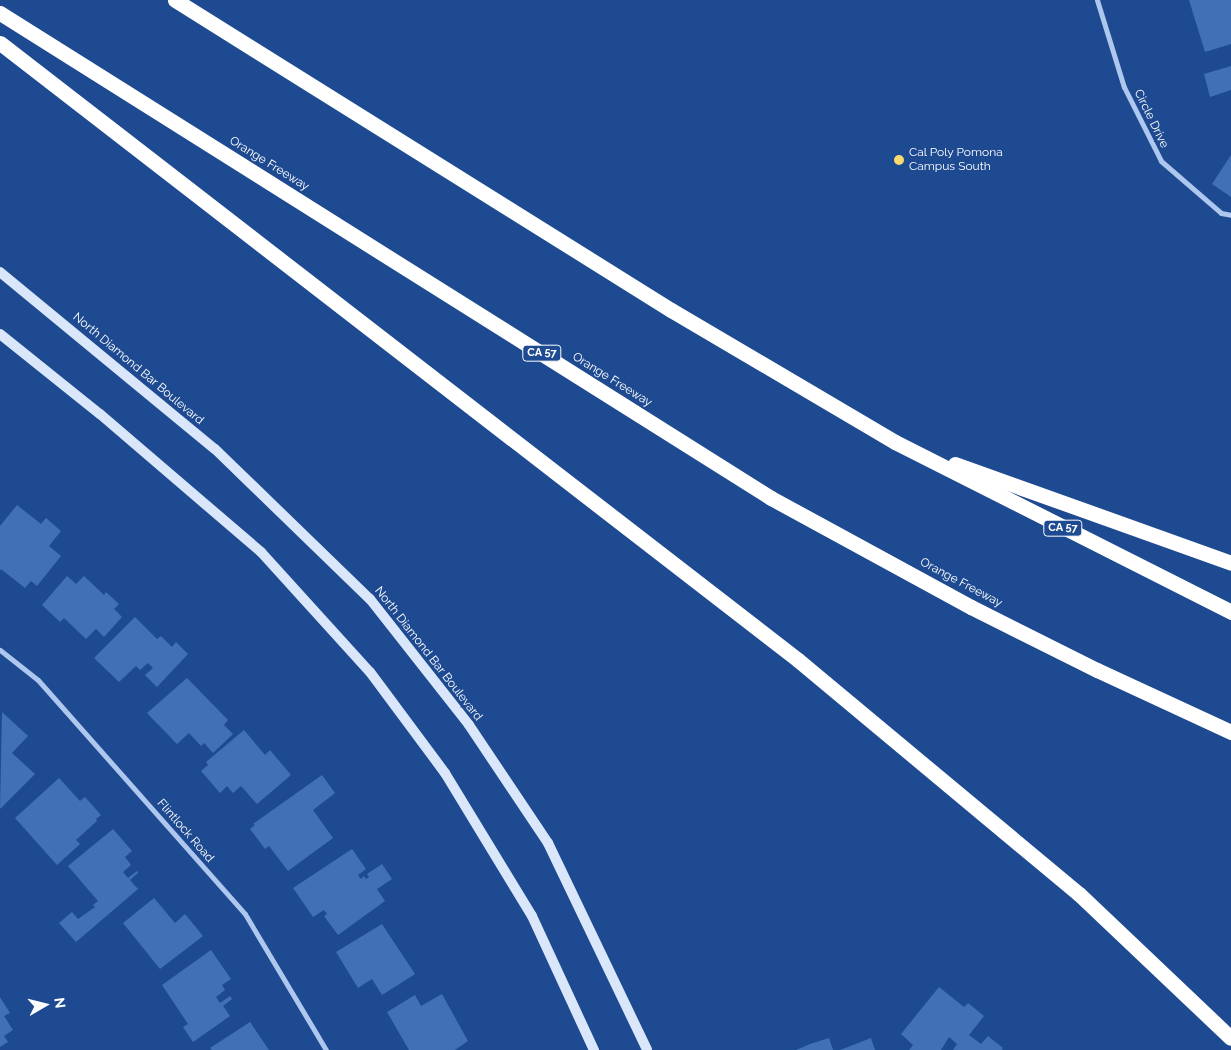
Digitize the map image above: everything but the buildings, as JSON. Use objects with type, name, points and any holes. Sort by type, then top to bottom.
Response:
[{"type":"highway","name":"CA 57","points":[[175,0],[671,310],[894,442],[1231,612]]},
{"type":"highway","name":"Orange Freeway","points":[[0,13],[771,498],[971,607],[1098,670],[1231,732]]},
{"type":"highway","points":[[0,43],[798,660],[1079,894],[1231,1038]]},
{"type":"highway","points":[[894,442],[1231,562]]},
{"type":"main road","name":"North Diamond Bar Boulevard","points":[[0,272],[215,449],[370,598],[469,725],[548,842],[647,1050]]},
{"type":"main road","points":[[0,334],[100,414],[261,552],[370,672],[445,773],[532,916],[594,1050]]},
{"type":"street","name":"Circle Drive","points":[[1097,0],[1124,87],[1161,161],[1221,213],[1231,215]]},
{"type":"street","name":"Flintlock Road","points":[[0,650],[38,680],[245,914],[326,1050]]},
{"type":"place","name":"Cal Poly Pomona Campus South","points":[[899,160]]}]
